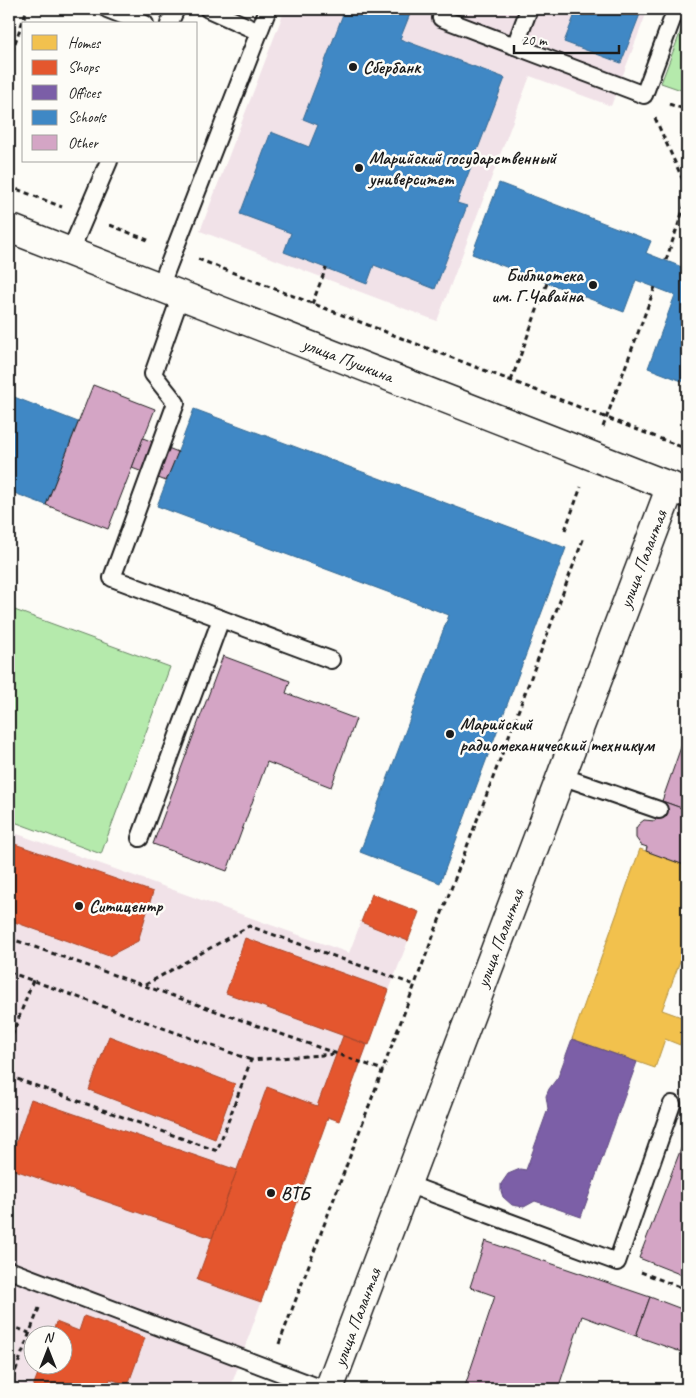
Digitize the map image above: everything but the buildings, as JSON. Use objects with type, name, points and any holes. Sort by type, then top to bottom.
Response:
[{"type":"street","name":"улица Пушкина","points":[[9,228],[679,490]]},
{"type":"street","name":"улица Палантая","points":[[329,1389],[561,776],[679,490]]},
{"type":"lane","points":[[107,9],[140,22]]},
{"type":"lane","points":[[171,22],[176,9]]},
{"type":"lane","points":[[208,9],[259,32]]},
{"type":"lane","points":[[268,9],[175,250],[171,291],[153,374],[176,403],[112,578],[330,660]]},
{"type":"lane","points":[[445,9],[441,18],[644,95],[676,9]]},
{"type":"lane","points":[[515,46],[529,9]]},
{"type":"lane","points":[[70,252],[109,162]]},
{"type":"lane","points":[[140,838],[221,619]]},
{"type":"lane","points":[[561,776],[659,810]]},
{"type":"lane","points":[[407,1184],[617,1262],[672,1104]]},
{"type":"lane","points":[[9,1270],[323,1389]]},
{"type":"path","points":[[22,22],[27,9]]},
{"type":"path","points":[[9,60],[22,23]]},
{"type":"path","points":[[644,95],[687,189]]},
{"type":"path","points":[[9,186],[687,449]]},
{"type":"path","points":[[666,260],[687,200]]},
{"type":"path","points":[[312,304],[326,268]]},
{"type":"path","points":[[510,381],[547,283]]},
{"type":"path","points":[[606,418],[655,287]]},
{"type":"path","points":[[270,1369],[584,538]]},
{"type":"path","points":[[144,986],[249,926],[415,985]]},
{"type":"path","points":[[9,938],[383,1070]]},
{"type":"path","points":[[9,972],[251,1060],[336,1054]]},
{"type":"path","points":[[9,1044],[33,980]]},
{"type":"path","points":[[9,1076],[217,1151],[251,1060]]},
{"type":"path","points":[[617,1262],[687,1290]]},
{"type":"path","points":[[32,1326],[40,1305]]},
{"type":"path","points":[[9,1325],[22,1330]]},
{"type":"path","points":[[9,1388],[22,1351]]},
{"type":"path","points":[[9,1359],[18,1362]]},
{"type":"shaded area","name":"Марийский государственный университет","points":[[285,9],[648,9],[611,106],[530,76],[437,321],[200,231]]},
{"type":"shaded area","points":[[9,831],[349,953],[361,922],[408,941],[339,1121],[327,1118],[230,1389],[9,1389]]},
{"type":"green space","points":[[687,15],[687,92],[661,83]]},
{"type":"green space","points":[[9,608],[170,667],[101,854],[9,820]]},
{"type":"place","name":"Сбербанк","points":[[353,67]]},
{"type":"place","name":"Марийский государственный университет","points":[[359,168]]},
{"type":"place","name":"Библиотека им. Г.Чавайна","points":[[593,285]]},
{"type":"place","name":"Марийский радиомеханический техникум","points":[[450,734]]},
{"type":"place","name":"Ситицентр","points":[[79,906]]},
{"type":"place","name":"ВТБ","points":[[271,1193]]}]
